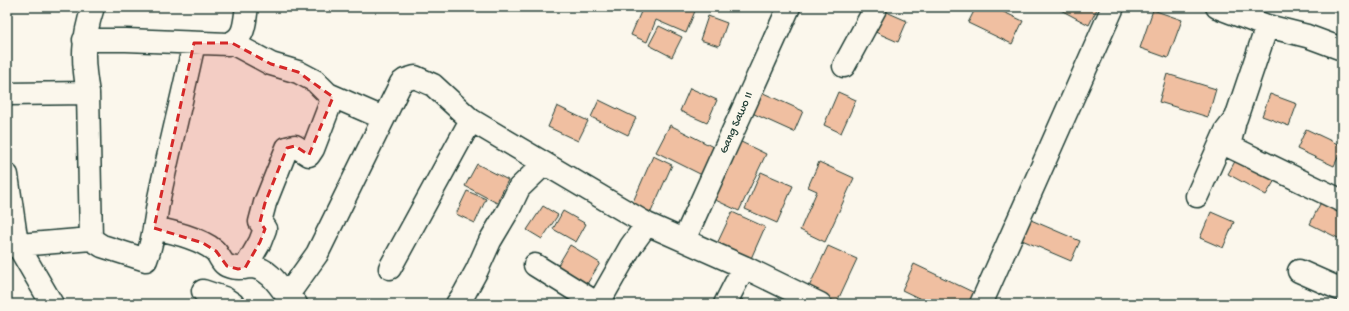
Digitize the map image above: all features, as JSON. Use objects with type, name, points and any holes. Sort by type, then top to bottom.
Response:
[{"type":"street","points":[[91,239],[88,93],[84,70],[84,40],[93,7]]},
{"type":"street","points":[[84,40],[228,44],[239,38],[242,33],[248,7]]},
{"type":"street","name":"Gang Sawo II","points":[[684,240],[789,7]]},
{"type":"street","points":[[844,66],[876,7]]},
{"type":"street","points":[[981,304],[1113,7]]},
{"type":"street","points":[[1217,7],[1267,26],[1307,36],[1342,49]]},
{"type":"street","points":[[1267,26],[1236,118],[1229,146],[1342,201]]},
{"type":"street","points":[[12,245],[91,239],[102,246],[146,260],[152,246],[159,197],[194,43]]},
{"type":"street","points":[[232,43],[271,64],[298,72],[315,81],[328,94],[384,118]]},
{"type":"street","points":[[154,228],[176,233],[203,243],[216,251],[226,266],[238,269],[253,268],[265,271],[276,280],[291,300],[317,254],[401,83],[415,76],[433,85],[471,120],[646,224],[744,267],[820,304]]},
{"type":"street","points":[[7,94],[88,93]]},
{"type":"street","points":[[245,268],[260,242],[265,228],[260,222],[265,203],[287,148],[295,146],[309,155],[313,149],[333,96]]},
{"type":"street","points":[[1197,196],[1226,131],[1236,118]]},
{"type":"street","points":[[390,268],[471,120]]},
{"type":"street","points":[[456,304],[464,294],[490,241],[509,209],[519,188],[544,164]]},
{"type":"street","points":[[7,175],[12,245],[52,304]]},
{"type":"street","points":[[535,265],[598,304],[646,224]]},
{"type":"street","points":[[725,304],[744,267]]},
{"type":"street","points":[[1299,272],[1342,290]]},
{"type":"street","points":[[203,291],[224,298],[233,304]]},
{"type":"highlighted area","points":[[194,43],[232,43],[271,64],[298,72],[333,97],[309,155],[295,146],[287,148],[265,203],[260,222],[265,229],[260,242],[245,268],[238,269],[227,266],[216,251],[203,243],[154,228]]},
{"type":"building","points":[[643,7],[686,7],[695,11],[686,33],[656,20],[647,42],[631,35]]},
{"type":"building","points":[[976,7],[993,7],[1023,21],[1012,44],[968,23]]},
{"type":"building","points":[[1055,7],[1098,7],[1089,25]]},
{"type":"building","points":[[882,10],[907,21],[898,42],[873,31]]},
{"type":"building","points":[[1153,10],[1182,20],[1168,58],[1140,48]]},
{"type":"building","points":[[708,16],[727,23],[719,46],[700,40]]},
{"type":"building","points":[[659,26],[682,37],[672,57],[649,45]]},
{"type":"building","points":[[1167,74],[1216,89],[1208,117],[1159,102]]},
{"type":"building","points":[[690,88],[717,100],[707,123],[680,111]]},
{"type":"building","points":[[761,92],[803,111],[794,132],[752,113]]},
{"type":"building","points":[[838,92],[856,100],[841,133],[824,125]]},
{"type":"building","points":[[1270,94],[1297,104],[1289,126],[1262,116]]},
{"type":"building","points":[[599,100],[636,118],[628,135],[591,117]]},
{"type":"building","points":[[557,106],[588,121],[578,141],[548,127]]},
{"type":"building","points":[[670,125],[717,149],[704,176],[656,152]]},
{"type":"building","points":[[1306,129],[1342,146],[1334,166],[1297,149]]},
{"type":"building","points":[[737,140],[766,154],[739,211],[709,197]]},
{"type":"building","points":[[1239,154],[1278,175],[1266,195],[1228,174]]},
{"type":"building","points":[[653,156],[672,165],[651,212],[632,204]]},
{"type":"building","points":[[819,162],[854,178],[825,242],[800,230],[817,191],[808,187]]},
{"type":"building","points":[[477,164],[508,180],[497,203],[465,186]]},
{"type":"building","points":[[761,172],[793,186],[777,223],[745,209]]},
{"type":"building","points":[[467,191],[486,199],[475,223],[456,214]]},
{"type":"building","points":[[1322,200],[1342,210],[1342,240],[1310,224]]},
{"type":"building","points":[[543,206],[558,215],[542,239],[527,230]]},
{"type":"building","points":[[563,211],[586,224],[576,242],[553,229]]},
{"type":"building","points":[[732,212],[765,227],[749,263],[715,248]]},
{"type":"building","points":[[1211,212],[1234,222],[1223,248],[1200,238]]},
{"type":"building","points":[[1024,217],[1080,241],[1071,261],[1015,237]]},
{"type":"building","points":[[570,245],[600,263],[587,284],[557,267]]},
{"type":"building","points":[[828,246],[857,259],[837,302],[808,289]]},
{"type":"building","points":[[914,264],[979,295],[975,304],[931,304],[902,290]]},
{"type":"building","points":[[734,295],[751,304],[729,304]]}]
